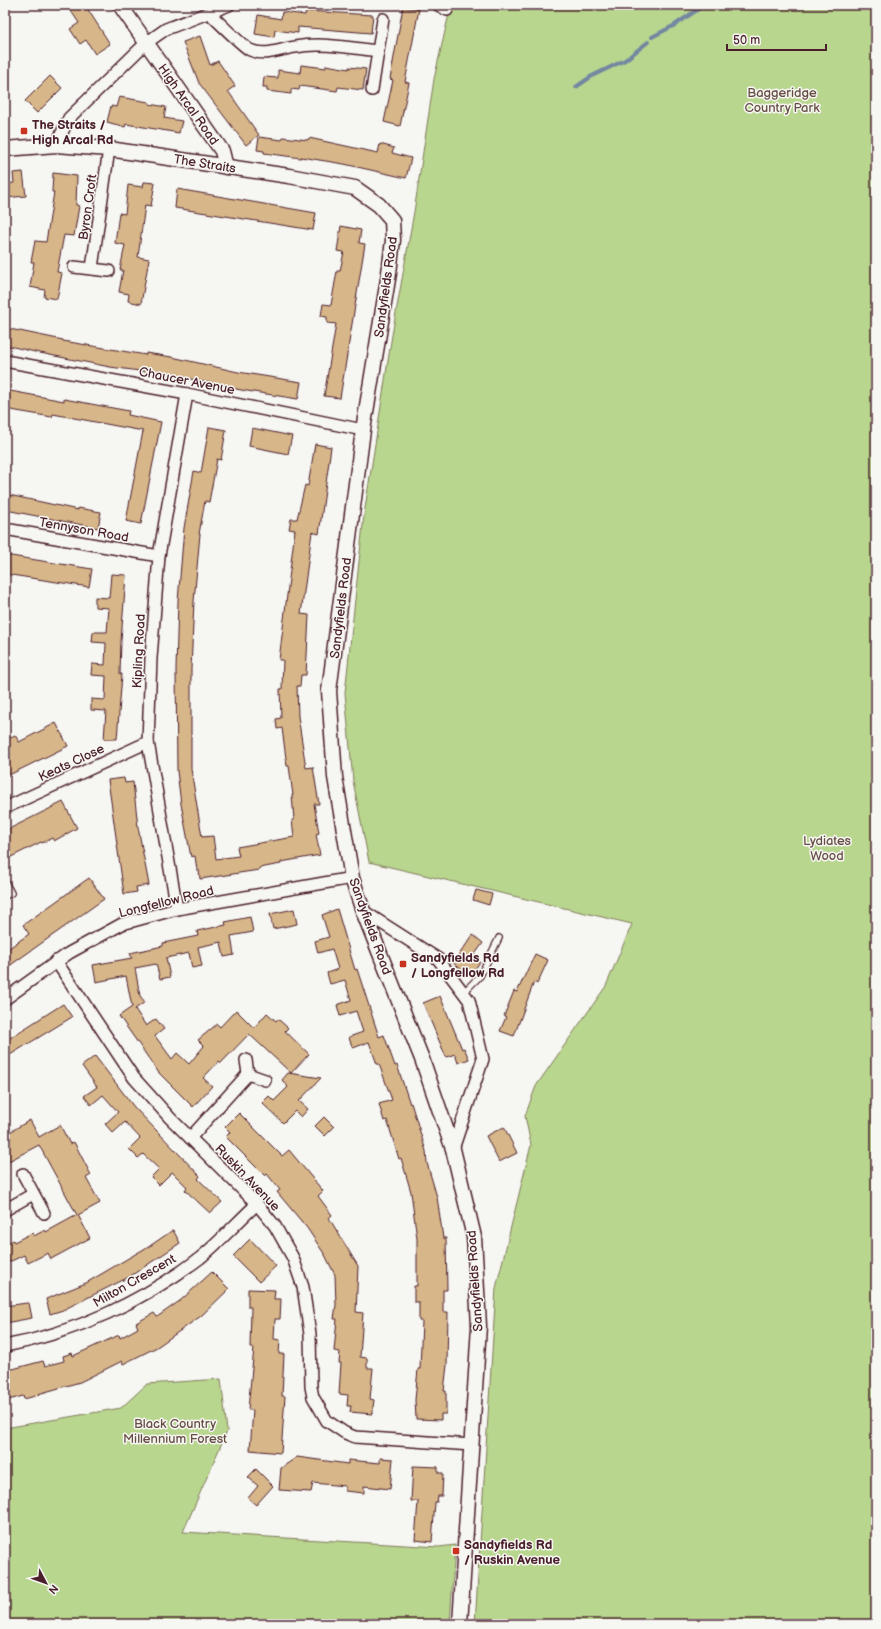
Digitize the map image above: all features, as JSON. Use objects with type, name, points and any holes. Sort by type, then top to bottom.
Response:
[{"type":"street","name":"High Arcal Road","points":[[120,5],[222,151],[226,167]]},
{"type":"street","points":[[56,145],[69,118],[146,43],[166,29],[228,5]]},
{"type":"street","points":[[209,13],[250,50],[267,53],[297,46],[315,45],[378,50]]},
{"type":"street","points":[[372,90],[383,19]]},
{"type":"street","name":"The Straits","points":[[5,149],[56,145],[109,149],[355,188],[379,205],[392,220]]},
{"type":"street","name":"Byron Croft","points":[[92,268],[109,149]]},
{"type":"street","name":"Sandyfields Road","points":[[392,220],[393,240],[389,273],[363,430],[329,691],[335,777],[352,878],[362,911],[422,1059],[453,1149],[474,1237],[479,1326],[460,1624]]},
{"type":"street","points":[[74,267],[109,271]]},
{"type":"street","name":"Chaucer Avenue","points":[[5,361],[187,394],[363,430]]},
{"type":"street","name":"Kipling Road","points":[[177,909],[148,742],[151,658],[159,556],[187,394]]},
{"type":"street","name":"Tennyson Road","points":[[5,529],[159,556]]},
{"type":"street","name":"Keats Close","points":[[5,808],[148,742]]},
{"type":"street","name":"Longfellow Road","points":[[5,999],[56,962],[90,940],[122,924],[177,909],[352,878]]},
{"type":"street","points":[[362,911],[438,959],[469,1000],[483,1059],[453,1149]]},
{"type":"street","name":"Ruskin Avenue","points":[[56,962],[134,1078],[190,1138],[257,1204],[275,1226],[293,1258],[303,1287],[310,1334],[311,1387],[313,1397],[327,1421],[345,1433],[355,1437],[472,1446]]},
{"type":"street","points":[[246,1060],[248,1074]]},
{"type":"street","points":[[190,1138],[248,1074]]},
{"type":"street","points":[[248,1074],[265,1080]]},
{"type":"street","points":[[23,1174],[44,1213]]},
{"type":"street","points":[[5,1210],[33,1194]]},
{"type":"street","name":"Milton Crescent","points":[[5,1346],[63,1332],[107,1314],[152,1289],[200,1257],[257,1204]]},
{"type":"lane","points":[[5,882],[11,893],[5,896]]},
{"type":"lane","points":[[463,992],[480,976],[499,938]]},
{"type":"green space","points":[[451,5],[876,5],[876,1624],[475,1624],[496,1288],[531,1145],[525,1116],[536,1086],[606,986],[632,924],[369,862],[353,781],[345,693],[364,515],[392,335],[414,212],[434,79]]},
{"type":"green space","name":"Black Country Millennium Forest","points":[[221,1379],[227,1431],[183,1532],[439,1547],[455,1545],[450,1624],[5,1624],[5,1428],[121,1408],[147,1384]]},
{"type":"building","points":[[67,5],[85,5],[110,44],[95,54],[86,40],[80,44],[70,29],[79,23]]},
{"type":"building","points":[[403,7],[419,9],[405,82],[409,83],[400,126],[384,122],[393,80],[390,79]]},
{"type":"building","points":[[306,11],[373,15],[371,33],[298,27],[298,33],[275,30],[274,37],[255,34],[258,15],[281,19],[282,12],[305,15]]},
{"type":"building","points":[[200,36],[210,65],[218,61],[235,86],[228,91],[259,135],[246,145],[199,83],[183,42]]},
{"type":"building","points":[[301,65],[326,68],[326,65],[349,69],[349,67],[366,69],[363,90],[338,87],[337,91],[300,86],[299,90],[291,89],[291,94],[267,91],[267,87],[263,87],[264,77],[278,78],[278,70],[300,73]]},
{"type":"building","points":[[50,76],[62,88],[37,113],[25,101]]},
{"type":"building","points":[[119,97],[149,102],[149,104],[166,107],[164,118],[182,121],[179,133],[126,124],[125,127],[107,122],[111,106],[116,107]]},
{"type":"building","points":[[259,137],[282,140],[283,137],[308,140],[309,138],[378,153],[380,144],[394,148],[392,153],[411,158],[406,178],[344,164],[264,153],[264,151],[257,150]]},
{"type":"building","points":[[23,172],[26,196],[5,198],[5,184],[14,183],[13,173]]},
{"type":"building","points":[[53,173],[77,176],[76,205],[79,206],[74,236],[64,235],[57,272],[62,273],[57,299],[44,297],[45,290],[30,287],[34,262],[31,262],[35,241],[46,242],[54,192],[52,192]]},
{"type":"building","points":[[144,182],[155,183],[151,206],[145,205],[138,257],[149,259],[141,304],[128,301],[129,294],[119,292],[123,270],[120,270],[125,245],[115,243],[119,213],[125,214],[128,185],[143,187]]},
{"type":"building","points":[[177,189],[316,213],[313,230],[175,208]]},
{"type":"building","points":[[341,226],[361,230],[359,243],[365,244],[340,398],[324,396],[336,324],[327,323],[327,317],[321,316],[323,304],[331,305],[337,271],[340,271],[344,252],[337,251]]},
{"type":"building","points":[[5,328],[63,341],[146,355],[146,353],[172,357],[238,372],[301,382],[298,399],[241,390],[177,376],[110,367],[5,345]]},
{"type":"building","points":[[5,390],[129,411],[128,415],[161,422],[141,524],[126,521],[143,431],[53,414],[52,417],[5,409]]},
{"type":"building","points":[[209,427],[226,430],[221,460],[217,459],[209,502],[205,501],[199,534],[191,669],[191,769],[202,837],[213,836],[216,859],[239,856],[237,847],[294,837],[292,820],[294,820],[293,795],[289,766],[287,766],[282,728],[277,729],[276,719],[281,718],[280,689],[282,689],[283,660],[279,660],[295,530],[289,529],[291,519],[297,519],[305,485],[308,486],[315,444],[331,447],[319,534],[312,532],[301,614],[309,615],[306,675],[301,675],[300,686],[297,686],[298,716],[306,768],[313,767],[319,804],[314,804],[319,833],[316,834],[320,855],[281,862],[281,864],[259,868],[259,870],[200,879],[195,856],[191,857],[181,804],[177,771],[176,669],[178,601],[184,528],[194,471],[201,473]]},
{"type":"building","points":[[252,428],[292,436],[288,454],[249,446]]},
{"type":"building","points":[[9,495],[78,510],[78,508],[101,512],[98,528],[6,510]]},
{"type":"building","points":[[5,555],[92,569],[89,587],[5,574]]},
{"type":"building","points":[[111,574],[126,575],[121,641],[120,674],[122,674],[117,739],[104,739],[106,711],[91,710],[91,699],[105,700],[106,676],[91,675],[92,664],[105,665],[106,643],[92,642],[93,632],[107,632],[109,608],[95,607],[95,597],[109,598]]},
{"type":"building","points":[[56,723],[68,746],[5,777],[5,740],[15,735],[19,742]]},
{"type":"building","points":[[124,778],[125,783],[133,782],[138,827],[149,885],[136,887],[137,892],[124,894],[108,780]]},
{"type":"building","points":[[63,802],[77,828],[54,841],[52,838],[42,843],[41,842],[5,860],[5,831]]},
{"type":"building","points":[[89,878],[104,899],[5,969],[5,951],[29,934],[23,925]]},
{"type":"building","points":[[476,890],[492,894],[489,905],[473,900]]},
{"type":"building","points":[[294,909],[297,924],[273,929],[270,914]]},
{"type":"building","points":[[337,909],[355,970],[357,969],[379,1037],[384,1035],[395,1066],[397,1065],[410,1104],[411,1103],[426,1151],[427,1163],[437,1197],[443,1238],[446,1238],[447,1290],[443,1290],[443,1312],[448,1312],[447,1365],[444,1391],[446,1391],[446,1414],[441,1414],[441,1420],[416,1419],[415,1400],[418,1369],[420,1369],[422,1321],[419,1321],[419,1302],[414,1302],[414,1286],[417,1286],[417,1239],[411,1192],[401,1158],[399,1159],[387,1120],[384,1121],[379,1104],[392,1100],[369,1042],[353,1048],[349,1037],[363,1032],[356,1011],[340,1016],[337,1005],[351,1000],[345,980],[330,984],[327,973],[338,969],[332,949],[318,953],[315,941],[329,937],[322,915]]},
{"type":"building","points":[[250,917],[253,932],[231,936],[234,955],[224,957],[221,942],[198,947],[202,966],[192,968],[189,953],[166,958],[170,977],[160,979],[156,964],[135,968],[140,996],[145,1002],[135,1009],[146,1026],[156,1019],[164,1029],[155,1036],[172,1059],[177,1053],[189,1064],[204,1046],[198,1040],[217,1024],[220,1027],[236,1010],[254,1028],[267,1013],[276,1021],[278,1019],[288,1028],[285,1031],[309,1054],[291,1073],[249,1034],[221,1063],[219,1061],[203,1078],[212,1086],[193,1107],[159,1073],[119,1016],[132,1007],[126,976],[96,982],[93,965],[132,958],[130,953],[163,946],[163,943],[198,936],[197,931],[226,925],[225,922]]},
{"type":"building","points":[[473,935],[483,943],[473,957],[480,962],[470,976],[453,963]]},
{"type":"building","points":[[535,954],[548,960],[537,984],[534,982],[514,1036],[500,1031],[514,991],[517,992]]},
{"type":"building","points":[[440,996],[462,1049],[464,1048],[469,1059],[458,1063],[455,1054],[446,1057],[423,1003]]},
{"type":"building","points":[[63,1004],[72,1017],[5,1058],[5,1041]]},
{"type":"building","points":[[95,1056],[134,1107],[200,1176],[198,1179],[222,1202],[210,1213],[185,1190],[187,1187],[172,1172],[159,1185],[151,1177],[159,1169],[143,1154],[138,1158],[129,1149],[140,1138],[125,1122],[113,1133],[105,1124],[118,1112],[103,1095],[91,1105],[84,1096],[97,1087],[82,1066]]},
{"type":"building","points":[[288,1073],[321,1078],[299,1101],[308,1109],[301,1117],[295,1111],[283,1123],[262,1103],[269,1096],[274,1101],[288,1087],[282,1080]]},
{"type":"building","points":[[239,1113],[282,1156],[289,1150],[323,1191],[318,1196],[332,1215],[329,1218],[358,1266],[356,1312],[363,1313],[360,1357],[367,1358],[367,1368],[373,1368],[370,1399],[374,1400],[372,1414],[350,1412],[351,1406],[347,1406],[348,1395],[339,1394],[341,1363],[339,1363],[340,1352],[334,1351],[337,1319],[334,1319],[336,1305],[335,1275],[325,1255],[307,1228],[277,1192],[280,1190],[267,1174],[265,1176],[226,1137],[230,1132],[225,1127]]},
{"type":"building","points":[[324,1117],[334,1127],[325,1136],[315,1126]]},
{"type":"building","points":[[30,1120],[39,1137],[60,1125],[70,1144],[74,1142],[91,1175],[86,1178],[100,1203],[78,1215],[90,1238],[51,1259],[48,1253],[28,1263],[24,1255],[5,1264],[5,1245],[13,1240],[14,1242],[32,1233],[34,1236],[45,1230],[46,1232],[77,1215],[39,1145],[5,1163],[5,1135]]},
{"type":"building","points":[[504,1127],[517,1153],[499,1162],[486,1136]]},
{"type":"building","points":[[173,1230],[180,1243],[129,1277],[63,1310],[50,1314],[46,1299],[86,1283],[144,1250]]},
{"type":"building","points":[[250,1239],[276,1266],[259,1282],[233,1256]]},
{"type":"building","points":[[212,1272],[229,1289],[201,1316],[157,1347],[123,1364],[122,1361],[80,1382],[24,1399],[23,1396],[5,1401],[5,1371],[43,1361],[45,1366],[64,1361],[63,1356],[72,1353],[73,1356],[119,1335],[120,1338],[138,1328],[136,1323],[154,1313],[157,1317],[181,1300]]},
{"type":"building","points":[[248,1289],[275,1290],[274,1299],[281,1299],[280,1319],[275,1319],[274,1339],[280,1340],[279,1354],[284,1354],[282,1396],[285,1396],[281,1453],[250,1450],[253,1410],[248,1409],[254,1348],[250,1348],[251,1307],[248,1307]]},
{"type":"building","points":[[29,1303],[32,1318],[5,1323],[5,1306]]},
{"type":"building","points":[[297,1457],[348,1464],[348,1460],[380,1463],[380,1458],[393,1459],[390,1489],[364,1486],[364,1493],[345,1491],[345,1486],[313,1483],[311,1492],[279,1490],[281,1468]]},
{"type":"building","points":[[413,1466],[438,1467],[438,1473],[443,1473],[442,1496],[438,1496],[437,1502],[435,1502],[432,1542],[415,1540],[418,1501],[411,1501]]},
{"type":"building","points":[[256,1469],[273,1486],[256,1505],[248,1498],[258,1486],[248,1477]]},
{"type":"waterway","points":[[652,37],[675,25],[704,5]]},
{"type":"waterway","points":[[576,87],[592,76],[625,60],[648,42]]},
{"type":"place","name":"The Straits / High Arcal Rd","points":[[24,131]]},
{"type":"place","name":"Sandyfields Rd / Longfellow Rd","points":[[403,964]]},
{"type":"place","name":"Sandyfields Rd / Ruskin Avenue","points":[[456,1551]]},
{"type":"park label","name":"Baggeridge Country Park","points":[[782,100]]},
{"type":"park label","name":"Lydiates Wood","points":[[827,848]]}]
